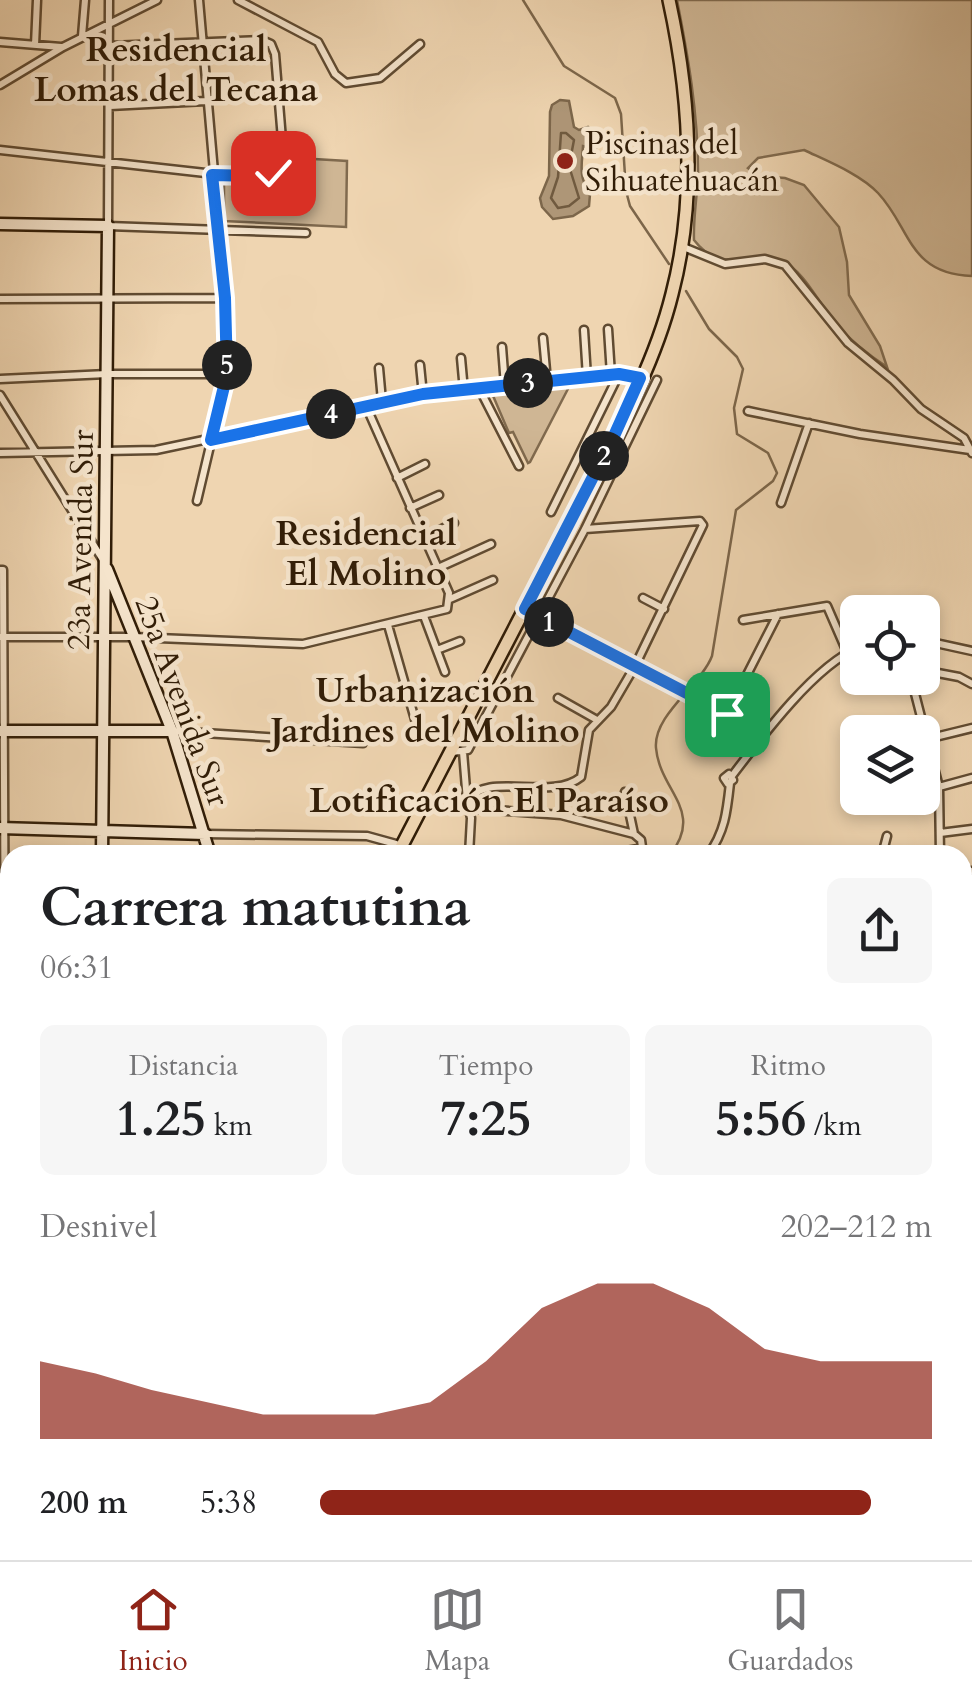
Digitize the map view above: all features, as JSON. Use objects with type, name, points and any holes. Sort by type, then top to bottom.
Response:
[{"type":"main road","points":[[401,845],[458,752],[655,346],[672,295],[687,186],[688,134],[680,49],[669,0]]},
{"type":"main road","points":[[0,224],[108,226]]},
{"type":"main road","name":"23a Avenida Sur","points":[[102,845],[108,226]]},
{"type":"main road","name":"25a Avenida Sur","points":[[106,565],[172,732],[207,845]]},
{"type":"main road","points":[[1,731],[172,732]]},
{"type":"main road","points":[[1,828],[204,834]]},
{"type":"street","points":[[35,45],[37,0]]},
{"type":"street","points":[[82,37],[84,0]]},
{"type":"street","points":[[109,0],[108,226],[306,233]]},
{"type":"street","points":[[0,85],[63,47],[158,0]]},
{"type":"street","points":[[197,501],[227,374],[225,298],[199,0]]},
{"type":"street","points":[[238,0],[318,42],[336,74],[346,83],[380,78],[420,44]]},
{"type":"street","points":[[0,150],[212,175],[258,176],[273,173],[284,164],[276,54],[271,44],[262,40],[110,46]]},
{"type":"street","points":[[0,42],[63,47]]},
{"type":"street","points":[[110,106],[206,102]]},
{"type":"street","points":[[681,246],[725,264],[765,259],[785,265],[848,343],[892,378],[922,409],[964,438],[971,452]]},
{"type":"street","points":[[0,300],[225,298]]},
{"type":"street","points":[[584,330],[587,377]]},
{"type":"street","points":[[552,512],[615,375],[608,330]]},
{"type":"street","points":[[543,338],[548,381]]},
{"type":"street","points":[[502,347],[504,386]]},
{"type":"street","points":[[461,358],[464,390]]},
{"type":"street","points":[[420,365],[423,394]]},
{"type":"street","points":[[379,368],[382,401]]},
{"type":"street","points":[[0,379],[227,374]]},
{"type":"street","points":[[0,453],[156,450],[423,394],[587,377],[640,378]]},
{"type":"street","points":[[469,845],[468,802],[458,752],[468,750],[586,529],[657,380]]},
{"type":"street","points":[[480,390],[520,466]]},
{"type":"street","points":[[0,396],[106,565]]},
{"type":"street","points":[[1,637],[312,643],[447,608],[450,599],[438,568],[366,406]]},
{"type":"street","points":[[748,411],[971,452]]},
{"type":"street","points":[[781,503],[809,423]]},
{"type":"street","points":[[397,478],[425,464]]},
{"type":"street","points":[[410,508],[438,495]]},
{"type":"street","points":[[582,498],[598,502]]},
{"type":"street","points":[[468,802],[489,788],[557,788],[573,783],[584,772],[588,734],[611,706],[635,666],[703,525],[700,521],[586,529]]},
{"type":"street","points":[[424,538],[454,523]]},
{"type":"street","points":[[438,568],[491,544]]},
{"type":"street","points":[[1,828],[2,570]]},
{"type":"street","points":[[450,599],[494,580]]},
{"type":"street","points":[[642,598],[664,609]]},
{"type":"street","points":[[744,620],[828,606],[840,635]]},
{"type":"street","points":[[525,609],[764,734]]},
{"type":"street","points":[[727,714],[778,614]]},
{"type":"street","points":[[424,616],[445,672]]},
{"type":"street","points":[[388,624],[420,737]]},
{"type":"street","points":[[437,650],[460,642]]},
{"type":"street","points":[[940,644],[972,651]]},
{"type":"street","points":[[715,845],[726,823],[731,780],[764,734],[840,657]]},
{"type":"street","points":[[940,674],[972,684]]},
{"type":"street","points":[[558,698],[597,720]]},
{"type":"street","points":[[940,737],[972,728]]},
{"type":"street","points":[[172,732],[363,743]]},
{"type":"street","points":[[940,786],[972,778]]},
{"type":"street","points":[[625,792],[634,834],[641,845]]},
{"type":"street","points":[[468,802],[560,815],[634,834]]},
{"type":"street","points":[[939,815],[940,845]]},
{"type":"street","points":[[940,834],[972,829]]},
{"type":"street","points":[[204,834],[367,836],[391,845]]},
{"type":"street","points":[[885,845],[887,836]]},
{"type":"shaded area","points":[[677,0],[972,0],[972,276],[951,273],[923,258],[878,193],[833,163],[804,150],[758,158],[748,168],[759,176],[785,178],[804,185],[839,227],[849,295],[880,346],[887,367],[843,332],[790,266],[768,258],[725,260],[705,251],[694,240],[696,127]]},
{"type":"shaded area","points":[[297,158],[347,161],[346,227],[224,221],[224,180],[271,178]]},
{"type":"shaded area","points":[[571,383],[528,463],[513,432],[509,433],[491,391]]},
{"type":"water","name":"Piscinas del Sihuatehuacán","points":[[560,100],[569,101],[574,127],[588,127],[593,132],[599,129],[603,140],[595,149],[583,146],[582,170],[590,194],[589,206],[573,216],[553,219],[542,207],[540,198],[549,176],[550,112]]},
{"type":"waterway","points":[[523,0],[564,66],[615,98],[621,114],[630,206],[669,264]]},
{"type":"waterway","points":[[676,845],[683,825],[682,813],[659,763],[657,736],[712,656],[736,510],[773,481],[777,473],[768,453],[737,434],[734,408],[743,369],[737,357],[709,329],[686,291]]},
{"type":"place","name":"Piscinas del Sihuatehuacán","points":[[565,161]]},
{"type":"district","name":"Residencial Lomas del Tecana","points":[[176,69]]},
{"type":"district","name":"Residencial El Molino","points":[[366,553]]},
{"type":"district","name":"Urbanización Jardines del Molino","points":[[425,710]]},
{"type":"district","name":"Lotificación El Paraíso","points":[[489,800]]},
{"type":"route","points":[[273,173],[212,175],[225,298],[227,374],[211,440],[423,394],[619,374],[640,378],[525,609],[727,714]]}]
